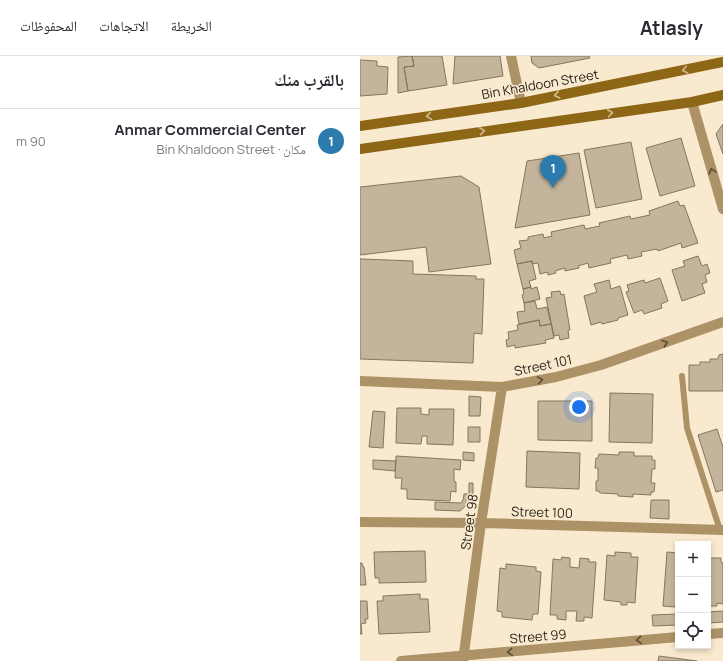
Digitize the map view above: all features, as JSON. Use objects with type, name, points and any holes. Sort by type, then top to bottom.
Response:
[{"type":"street","points":[[511,56],[521,103]]},
{"type":"street","name":"Bin Khaldoon Street","points":[[360,126],[521,103],[723,62]]},
{"type":"street","points":[[360,149],[692,102],[723,95]]},
{"type":"street","points":[[692,102],[723,209]]},
{"type":"street","name":"Street 101","points":[[360,381],[502,387],[556,377],[601,365],[723,322]]},
{"type":"street","name":"Street 98","points":[[463,658],[481,523],[502,387]]},
{"type":"street","name":"Street 100","points":[[360,522],[481,523],[721,530]]},
{"type":"street","points":[[711,634],[723,632]]},
{"type":"street","name":"Street 99","points":[[401,661],[463,658],[675,637]]},
{"type":"lane","points":[[682,376],[687,428],[721,530]]},
{"type":"building","points":[[412,56],[414,66],[404,67],[408,91],[398,93],[398,57]]},
{"type":"building","points":[[412,56],[442,56],[447,85],[408,91],[404,67],[414,66]]},
{"type":"building","points":[[455,56],[500,56],[503,76],[453,84]]},
{"type":"building","points":[[531,56],[589,56],[590,58],[539,68],[532,63]]},
{"type":"building","points":[[360,60],[377,61],[377,66],[388,67],[387,94],[360,96]]},
{"type":"building","points":[[723,124],[723,154],[716,134]]},
{"type":"building","points":[[681,138],[695,186],[660,196],[646,148]]},
{"type":"building","points":[[631,142],[642,199],[596,208],[584,150]]},
{"type":"building","points":[[579,153],[590,215],[515,228],[527,161]]},
{"type":"building","points":[[461,176],[479,187],[491,264],[429,272],[426,247],[360,255],[360,187]]},
{"type":"building","points":[[678,201],[680,206],[684,205],[698,243],[682,248],[681,243],[658,251],[657,249],[641,252],[642,256],[628,259],[627,255],[610,259],[611,263],[589,268],[588,263],[578,266],[579,268],[565,271],[565,268],[548,275],[548,272],[540,274],[538,263],[532,264],[532,261],[517,264],[514,250],[521,248],[519,241],[528,240],[528,237],[543,234],[544,238],[552,236],[551,232],[584,225],[585,229],[600,226],[599,223],[630,216],[631,219],[650,215],[649,211]]},
{"type":"building","points":[[698,256],[702,266],[707,264],[710,273],[705,275],[707,282],[702,284],[705,293],[682,301],[672,270],[685,266],[683,261]]},
{"type":"building","points":[[360,258],[413,261],[413,274],[476,276],[476,279],[484,279],[482,334],[474,333],[473,363],[360,359]]},
{"type":"building","points":[[532,261],[536,279],[529,281],[531,287],[523,289],[517,264]]},
{"type":"building","points":[[660,278],[668,301],[661,304],[662,308],[644,314],[642,310],[634,313],[626,292],[629,291],[627,285],[644,280],[645,283]]},
{"type":"building","points":[[609,280],[611,289],[620,286],[628,315],[618,318],[618,320],[591,325],[584,296],[597,292],[594,284]]},
{"type":"building","points":[[531,287],[531,289],[537,287],[540,299],[524,303],[522,295],[524,294],[523,289]]},
{"type":"building","points":[[560,291],[561,295],[564,294],[570,330],[568,330],[569,338],[560,340],[559,335],[554,336],[546,298],[552,297],[551,292]]},
{"type":"building","points":[[535,301],[537,309],[547,307],[551,324],[540,326],[539,320],[519,324],[517,312],[525,311],[524,303]]},
{"type":"building","points":[[539,320],[540,326],[551,324],[554,338],[545,340],[546,343],[515,348],[515,345],[507,347],[506,340],[509,339],[508,332],[518,330],[517,325]]},
{"type":"building","points":[[723,354],[723,391],[689,391],[689,365],[700,365],[700,362],[710,362],[710,359],[718,359],[719,355]]},
{"type":"building","points":[[610,393],[653,394],[652,443],[609,442]]},
{"type":"building","points":[[469,396],[481,397],[480,416],[469,416]]},
{"type":"building","points":[[538,401],[592,401],[592,441],[538,440]]},
{"type":"building","points":[[397,408],[421,408],[421,414],[429,415],[429,409],[454,409],[453,445],[427,444],[427,436],[422,436],[421,444],[396,443]]},
{"type":"building","points":[[373,411],[385,412],[383,448],[369,447]]},
{"type":"building","points":[[468,427],[480,427],[480,442],[468,442]]},
{"type":"building","points":[[717,429],[723,447],[723,490],[716,492],[698,435]]},
{"type":"building","points":[[527,451],[580,453],[579,489],[526,487]]},
{"type":"building","points":[[463,452],[474,453],[474,461],[463,460]]},
{"type":"building","points":[[619,452],[634,452],[634,456],[652,456],[652,460],[655,460],[655,469],[652,469],[651,483],[655,483],[654,492],[651,492],[651,495],[633,494],[633,497],[618,496],[618,494],[600,493],[599,491],[596,491],[598,468],[595,468],[596,458],[598,458],[599,454],[619,455]]},
{"type":"building","points":[[396,456],[461,460],[460,470],[454,469],[456,492],[451,491],[450,501],[407,499],[407,489],[401,489],[402,478],[395,478]]},
{"type":"building","points":[[373,460],[396,461],[395,471],[373,469]]},
{"type":"building","points":[[469,483],[473,483],[473,499],[460,511],[435,510],[435,502],[461,503],[464,494],[469,494]]},
{"type":"building","points":[[651,500],[669,500],[669,519],[650,518]]},
{"type":"building","points":[[425,551],[426,582],[379,583],[379,578],[375,578],[374,552]]},
{"type":"building","points":[[615,552],[631,553],[631,557],[638,557],[635,603],[627,602],[627,605],[621,605],[621,602],[604,600],[607,555],[615,556]]},
{"type":"building","points":[[667,552],[675,553],[675,607],[663,606]]},
{"type":"building","points":[[562,557],[570,558],[570,567],[579,568],[580,558],[589,559],[589,562],[596,562],[592,618],[584,617],[584,621],[576,621],[577,611],[566,611],[566,620],[557,619],[557,615],[550,615],[553,559],[561,560]]},
{"type":"building","points":[[711,558],[721,558],[721,562],[723,563],[723,604],[717,603],[717,606],[711,606]]},
{"type":"building","points":[[360,563],[362,563],[364,567],[366,585],[360,585]]},
{"type":"building","points":[[506,564],[536,567],[536,571],[541,572],[538,614],[533,614],[532,620],[502,617],[502,612],[497,611],[500,568],[506,569]]},
{"type":"building","points":[[420,594],[420,599],[428,599],[430,632],[379,634],[377,601],[383,601],[383,596]]},
{"type":"building","points":[[360,601],[367,601],[368,619],[365,619],[366,623],[361,624],[362,634],[360,634]]},
{"type":"building","points":[[723,611],[723,622],[711,623],[711,612]]},
{"type":"building","points":[[675,614],[675,625],[653,626],[652,615]]},
{"type":"building","points":[[659,656],[697,661],[658,661]]},
{"type":"place","name":"Anmar Commercial Center","points":[[553,188]]}]
